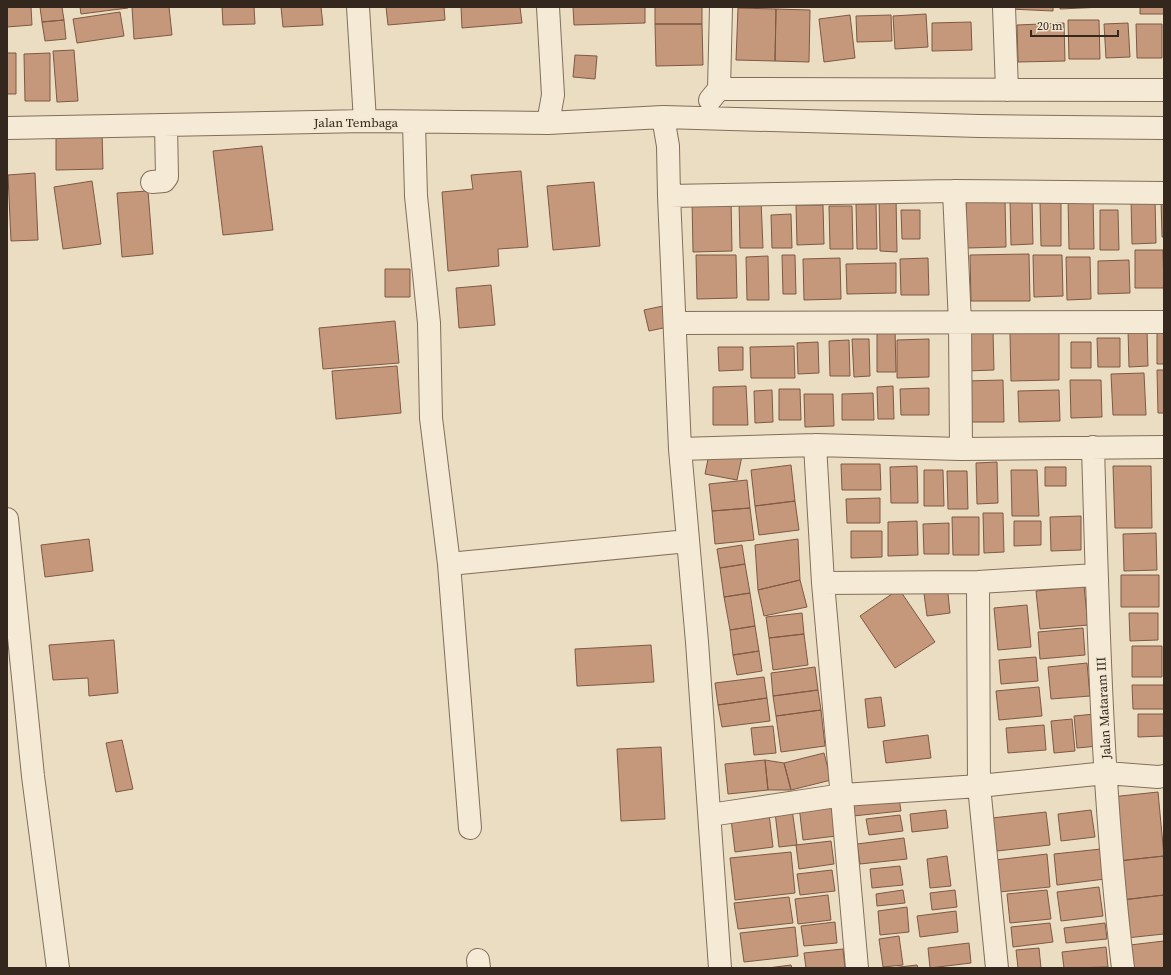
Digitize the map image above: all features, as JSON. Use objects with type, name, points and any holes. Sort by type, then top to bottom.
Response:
[{"type":"street","points":[[358,7],[365,121]]},
{"type":"street","points":[[548,7],[553,95],[548,123]]},
{"type":"street","points":[[704,117],[704,108],[719,89],[721,7]]},
{"type":"street","points":[[1004,7],[1007,90]]},
{"type":"street","points":[[719,89],[1164,90]]},
{"type":"street","points":[[663,117],[668,146],[680,449],[710,815],[720,968]]},
{"type":"street","name":"Jalan Tembaga","points":[[7,128],[166,140],[365,121],[414,123],[548,123],[663,117],[979,126],[1164,128]]},
{"type":"street","points":[[414,123],[416,196],[430,323],[431,418],[449,564],[470,828]]},
{"type":"street","points":[[152,182],[164,181],[166,179],[166,140]]},
{"type":"street","points":[[669,186],[1164,193]]},
{"type":"street","points":[[954,191],[960,323],[961,449]]},
{"type":"street","points":[[675,323],[1164,322]]},
{"type":"street","points":[[680,449],[815,446],[961,449],[1164,447]]},
{"type":"street","points":[[815,446],[823,583],[843,795],[857,968]]},
{"type":"street","name":"Jalan Mataram III","points":[[1093,447],[1096,575],[1106,773],[1116,912],[1123,968]]},
{"type":"street","points":[[7,519],[33,776],[58,968]]},
{"type":"street","points":[[449,564],[688,541]]},
{"type":"street","points":[[823,583],[978,582],[1096,575]]},
{"type":"street","points":[[978,582],[979,786],[997,968]]},
{"type":"street","points":[[710,815],[843,795],[979,786],[1106,773],[1158,777],[1164,776]]},
{"type":"building","points":[[7,7],[31,7],[32,25],[7,27]]},
{"type":"building","points":[[40,7],[62,7],[64,20],[42,22]]},
{"type":"building","points":[[80,7],[127,7],[128,8],[81,14]]},
{"type":"building","points":[[132,7],[169,7],[172,35],[134,39]]},
{"type":"building","points":[[222,7],[254,7],[255,24],[223,25]]},
{"type":"building","points":[[281,7],[321,7],[323,25],[283,27]]},
{"type":"building","points":[[386,7],[444,7],[445,20],[388,25]]},
{"type":"building","points":[[461,7],[520,7],[522,23],[462,28]]},
{"type":"building","points":[[573,7],[645,7],[645,23],[574,25]]},
{"type":"building","points":[[655,7],[702,7],[702,24],[655,24]]},
{"type":"building","points":[[1010,7],[1053,7],[1053,11],[1010,9]]},
{"type":"building","points":[[1060,7],[1103,7],[1060,9]]},
{"type":"building","points":[[1140,7],[1164,7],[1164,14],[1140,14]]},
{"type":"building","points":[[738,8],[776,9],[775,61],[736,60]]},
{"type":"building","points":[[776,9],[810,10],[809,62],[775,61]]},
{"type":"building","points":[[120,12],[124,36],[77,43],[73,19]]},
{"type":"building","points":[[926,14],[928,47],[895,49],[893,16]]},
{"type":"building","points":[[850,15],[855,58],[824,62],[819,19]]},
{"type":"building","points":[[891,15],[892,41],[857,42],[856,16]]},
{"type":"building","points":[[64,20],[66,39],[45,41],[42,22]]},
{"type":"building","points":[[1068,20],[1099,20],[1100,59],[1069,59]]},
{"type":"building","points":[[971,22],[972,50],[932,51],[932,23]]},
{"type":"building","points":[[1064,23],[1065,61],[1018,62],[1017,25]]},
{"type":"building","points":[[1128,23],[1130,57],[1106,58],[1104,24]]},
{"type":"building","points":[[655,24],[702,24],[703,65],[656,66]]},
{"type":"building","points":[[1136,24],[1162,24],[1162,58],[1137,58]]},
{"type":"building","points":[[74,50],[78,101],[57,102],[53,51]]},
{"type":"building","points":[[7,53],[16,53],[16,94],[7,94]]},
{"type":"building","points":[[50,53],[50,101],[25,101],[24,54]]},
{"type":"building","points":[[575,55],[597,56],[595,79],[573,77]]},
{"type":"building","points":[[102,130],[103,169],[56,170],[56,131]]},
{"type":"building","points":[[262,146],[273,230],[223,235],[213,151]]},
{"type":"building","points":[[521,171],[528,247],[498,249],[499,266],[448,271],[442,192],[473,189],[471,175]]},
{"type":"building","points":[[35,173],[38,240],[11,241],[8,175]]},
{"type":"building","points":[[92,181],[101,244],[63,249],[54,187]]},
{"type":"building","points":[[594,182],[600,246],[553,250],[547,186]]},
{"type":"building","points":[[148,191],[153,254],[122,257],[117,193]]},
{"type":"building","points":[[896,197],[897,252],[880,251],[879,198]]},
{"type":"building","points":[[1068,197],[1093,197],[1094,249],[1069,249]]},
{"type":"building","points":[[692,199],[731,199],[732,251],[693,252]]},
{"type":"building","points":[[1131,199],[1155,199],[1156,243],[1132,244]]},
{"type":"building","points":[[761,200],[763,248],[740,248],[739,201]]},
{"type":"building","points":[[1005,200],[1006,247],[967,248],[966,201]]},
{"type":"building","points":[[1010,200],[1032,200],[1033,244],[1011,245]]},
{"type":"building","points":[[1161,200],[1164,200],[1164,237],[1162,237]]},
{"type":"building","points":[[1040,202],[1061,202],[1061,246],[1041,246]]},
{"type":"building","points":[[856,204],[876,204],[877,249],[857,249]]},
{"type":"building","points":[[796,205],[823,205],[824,244],[797,245]]},
{"type":"building","points":[[829,206],[852,206],[853,249],[830,249]]},
{"type":"building","points":[[901,210],[920,210],[920,239],[902,239]]},
{"type":"building","points":[[1100,210],[1118,210],[1119,250],[1100,250]]},
{"type":"building","points":[[791,214],[792,248],[772,248],[771,215]]},
{"type":"building","points":[[1135,250],[1163,250],[1164,288],[1135,288]]},
{"type":"building","points":[[1029,254],[1030,301],[971,301],[970,255]]},
{"type":"building","points":[[696,255],[736,255],[737,298],[697,299]]},
{"type":"building","points":[[782,255],[795,255],[796,294],[783,294]]},
{"type":"building","points":[[1033,255],[1062,255],[1063,296],[1034,297]]},
{"type":"building","points":[[768,256],[769,300],[747,300],[746,257]]},
{"type":"building","points":[[1066,257],[1090,257],[1091,299],[1067,300]]},
{"type":"building","points":[[840,258],[841,299],[804,300],[803,259]]},
{"type":"building","points":[[928,258],[929,295],[901,295],[900,259]]},
{"type":"building","points":[[1129,260],[1130,293],[1098,294],[1098,261]]},
{"type":"building","points":[[896,263],[896,293],[847,294],[846,264]]},
{"type":"building","points":[[385,269],[410,269],[410,297],[385,297]]},
{"type":"building","points":[[491,285],[495,325],[459,328],[456,288]]},
{"type":"building","points":[[663,306],[668,327],[649,331],[644,310]]},
{"type":"building","points":[[395,321],[399,363],[323,369],[319,328]]},
{"type":"building","points":[[1157,325],[1164,325],[1164,364],[1157,364]]},
{"type":"building","points":[[895,329],[896,372],[877,372],[877,330]]},
{"type":"building","points":[[1128,330],[1147,330],[1148,366],[1129,367]]},
{"type":"building","points":[[966,331],[993,331],[994,370],[966,371]]},
{"type":"building","points":[[1059,332],[1059,380],[1011,381],[1010,333]]},
{"type":"building","points":[[1097,338],[1120,338],[1120,367],[1098,367]]},
{"type":"building","points":[[852,339],[869,339],[870,376],[854,377]]},
{"type":"building","points":[[929,339],[929,377],[897,378],[897,340]]},
{"type":"building","points":[[849,340],[850,376],[830,376],[829,341]]},
{"type":"building","points":[[818,342],[819,373],[798,374],[797,343]]},
{"type":"building","points":[[1071,342],[1091,342],[1091,368],[1071,368]]},
{"type":"building","points":[[794,346],[795,378],[751,378],[750,347]]},
{"type":"building","points":[[718,347],[743,347],[743,370],[719,371]]},
{"type":"building","points":[[397,366],[401,413],[336,419],[332,371]]},
{"type":"building","points":[[1157,370],[1164,370],[1164,413],[1158,413]]},
{"type":"building","points":[[1144,373],[1146,415],[1113,415],[1111,374]]},
{"type":"building","points":[[1003,380],[1004,422],[966,422],[965,381]]},
{"type":"building","points":[[1070,380],[1101,380],[1102,417],[1071,418]]},
{"type":"building","points":[[746,386],[748,425],[713,425],[713,387]]},
{"type":"building","points":[[893,386],[894,419],[878,419],[877,387]]},
{"type":"building","points":[[929,388],[929,415],[901,415],[900,389]]},
{"type":"building","points":[[779,389],[800,389],[801,420],[779,420]]},
{"type":"building","points":[[772,390],[773,422],[755,423],[754,391]]},
{"type":"building","points":[[1059,390],[1060,421],[1019,422],[1018,391]]},
{"type":"building","points":[[873,393],[874,420],[842,420],[842,394]]},
{"type":"building","points":[[804,394],[833,394],[834,426],[805,427]]},
{"type":"building","points":[[710,449],[742,456],[737,480],[705,474]]},
{"type":"building","points":[[997,462],[998,503],[977,504],[976,463]]},
{"type":"building","points":[[841,464],[880,464],[881,490],[842,490]]},
{"type":"building","points":[[791,465],[795,501],[755,506],[751,470]]},
{"type":"building","points":[[917,466],[918,503],[891,503],[890,467]]},
{"type":"building","points":[[1113,466],[1151,466],[1152,528],[1115,528]]},
{"type":"building","points":[[1045,467],[1066,467],[1066,486],[1045,486]]},
{"type":"building","points":[[924,470],[943,470],[944,506],[924,506]]},
{"type":"building","points":[[1011,470],[1037,470],[1039,516],[1012,516]]},
{"type":"building","points":[[947,471],[967,471],[968,509],[948,509]]},
{"type":"building","points":[[747,480],[750,508],[712,511],[709,484]]},
{"type":"building","points":[[880,498],[880,523],[847,523],[846,499]]},
{"type":"building","points":[[795,501],[799,530],[759,535],[755,506]]},
{"type":"building","points":[[750,508],[754,540],[715,544],[712,511]]},
{"type":"building","points":[[983,513],[1003,513],[1004,552],[984,553]]},
{"type":"building","points":[[1081,516],[1081,550],[1051,551],[1050,517]]},
{"type":"building","points":[[952,517],[979,517],[979,555],[953,555]]},
{"type":"building","points":[[917,521],[918,555],[888,556],[888,522]]},
{"type":"building","points":[[1014,521],[1041,521],[1041,545],[1014,546]]},
{"type":"building","points":[[949,523],[949,554],[924,554],[923,524]]},
{"type":"building","points":[[851,531],[882,531],[882,557],[851,558]]},
{"type":"building","points":[[1156,533],[1157,570],[1124,571],[1123,534]]},
{"type":"building","points":[[89,539],[93,571],[45,577],[41,545]]},
{"type":"building","points":[[798,539],[800,580],[758,590],[755,545]]},
{"type":"building","points":[[742,545],[745,564],[720,568],[717,549]]},
{"type":"building","points":[[745,564],[750,593],[724,597],[720,568]]},
{"type":"building","points":[[1121,575],[1159,575],[1159,607],[1121,607]]},
{"type":"building","points":[[800,580],[807,607],[764,616],[758,590]]},
{"type":"building","points":[[947,584],[950,613],[927,616],[923,586]]},
{"type":"building","points":[[1084,586],[1088,625],[1040,629],[1036,591]]},
{"type":"building","points":[[899,589],[935,642],[895,668],[860,616]]},
{"type":"building","points":[[750,593],[755,626],[730,630],[724,597]]},
{"type":"building","points":[[1027,605],[1031,647],[998,650],[994,608]]},
{"type":"building","points":[[802,613],[804,634],[769,638],[766,617]]},
{"type":"building","points":[[1129,613],[1158,613],[1158,640],[1130,641]]},
{"type":"building","points":[[755,626],[759,651],[733,655],[730,630]]},
{"type":"building","points":[[1083,628],[1085,655],[1040,659],[1038,632]]},
{"type":"building","points":[[804,634],[808,665],[773,670],[769,638]]},
{"type":"building","points":[[114,640],[118,693],[89,696],[88,678],[53,680],[49,645]]},
{"type":"building","points":[[651,645],[654,682],[577,686],[575,649]]},
{"type":"building","points":[[1132,646],[1162,646],[1162,677],[1132,677]]},
{"type":"building","points":[[759,651],[762,671],[737,675],[733,655]]},
{"type":"building","points":[[1036,657],[1038,681],[1001,684],[999,660]]},
{"type":"building","points":[[1087,663],[1090,696],[1051,699],[1048,667]]},
{"type":"building","points":[[815,667],[818,690],[773,696],[771,673]]},
{"type":"building","points":[[764,677],[767,698],[718,705],[715,683]]},
{"type":"building","points":[[1132,685],[1164,685],[1164,709],[1133,709]]},
{"type":"building","points":[[1039,687],[1042,716],[999,720],[996,691]]},
{"type":"building","points":[[818,690],[821,710],[776,716],[773,696]]},
{"type":"building","points":[[881,697],[885,726],[868,728],[865,699]]},
{"type":"building","points":[[767,698],[770,721],[722,727],[718,705]]},
{"type":"building","points":[[821,710],[825,746],[781,752],[776,716]]},
{"type":"building","points":[[1095,714],[1098,746],[1077,748],[1074,716]]},
{"type":"building","points":[[1138,714],[1164,714],[1164,736],[1138,737]]},
{"type":"building","points":[[1072,719],[1075,751],[1054,753],[1051,721]]},
{"type":"building","points":[[1044,725],[1046,750],[1008,753],[1006,728]]},
{"type":"building","points":[[773,726],[776,753],[754,755],[751,728]]},
{"type":"building","points":[[928,735],[931,758],[886,763],[883,741]]},
{"type":"building","points":[[122,740],[133,789],[116,792],[106,743]]},
{"type":"building","points":[[661,747],[665,819],[621,821],[617,749]]},
{"type":"building","points":[[824,753],[831,780],[791,790],[784,763]]},
{"type":"building","points":[[765,760],[784,763],[791,790],[768,790]]},
{"type":"building","points":[[765,760],[768,790],[728,794],[725,764]]},
{"type":"building","points":[[1158,792],[1164,856],[1118,861],[1111,797]]},
{"type":"building","points":[[899,798],[901,811],[853,816],[852,803]]},
{"type":"building","points":[[832,803],[836,836],[803,840],[799,806]]},
{"type":"building","points":[[792,809],[797,845],[779,847],[775,812]]},
{"type":"building","points":[[946,810],[948,828],[912,832],[910,814]]},
{"type":"building","points":[[1091,810],[1095,837],[1061,841],[1058,814]]},
{"type":"building","points":[[1046,812],[1050,845],[997,851],[992,818]]},
{"type":"building","points":[[769,814],[773,847],[735,852],[731,819]]},
{"type":"building","points":[[900,815],[903,831],[869,835],[866,819]]},
{"type":"building","points":[[904,838],[907,859],[860,864],[857,844]]},
{"type":"building","points":[[831,841],[834,864],[799,869],[796,845]]},
{"type":"building","points":[[1101,849],[1105,879],[1057,885],[1054,854]]},
{"type":"building","points":[[791,852],[795,893],[735,900],[730,858]]},
{"type":"building","points":[[1047,854],[1050,887],[999,892],[995,860]]},
{"type":"building","points":[[947,856],[951,886],[930,888],[927,859]]},
{"type":"building","points":[[1164,856],[1164,895],[1122,900],[1118,861]]},
{"type":"building","points":[[900,866],[903,885],[872,888],[870,869]]},
{"type":"building","points":[[832,870],[835,891],[800,895],[797,874]]},
{"type":"building","points":[[1099,887],[1103,916],[1061,921],[1057,892]]},
{"type":"building","points":[[903,890],[905,903],[877,906],[876,894]]},
{"type":"building","points":[[955,890],[957,907],[932,910],[930,893]]},
{"type":"building","points":[[1047,890],[1051,919],[1010,923],[1007,894]]},
{"type":"building","points":[[828,895],[831,920],[798,924],[795,899]]},
{"type":"building","points":[[1164,895],[1164,934],[1126,938],[1122,900]]},
{"type":"building","points":[[789,897],[793,923],[738,929],[734,903]]},
{"type":"building","points":[[907,907],[909,932],[880,935],[878,911]]},
{"type":"building","points":[[956,911],[958,932],[920,937],[917,916]]},
{"type":"building","points":[[835,922],[837,943],[804,946],[801,926]]},
{"type":"building","points":[[1050,923],[1053,942],[1013,947],[1011,927]]},
{"type":"building","points":[[1105,923],[1107,939],[1066,943],[1064,928]]},
{"type":"building","points":[[795,927],[798,956],[744,962],[740,933]]},
{"type":"building","points":[[899,936],[903,965],[883,967],[879,939]]},
{"type":"building","points":[[1164,941],[1164,968],[1133,968],[1130,945]]},
{"type":"building","points":[[969,943],[971,963],[930,968],[928,948]]},
{"type":"building","points":[[1106,947],[1108,967],[1064,968],[1062,952]]},
{"type":"building","points":[[1039,948],[1041,968],[1018,968],[1016,950]]},
{"type":"building","points":[[843,949],[845,968],[806,968],[804,953]]},
{"type":"building","points":[[791,965],[792,968],[768,968]]},
{"type":"building","points":[[917,965],[918,968],[891,968]]}]
